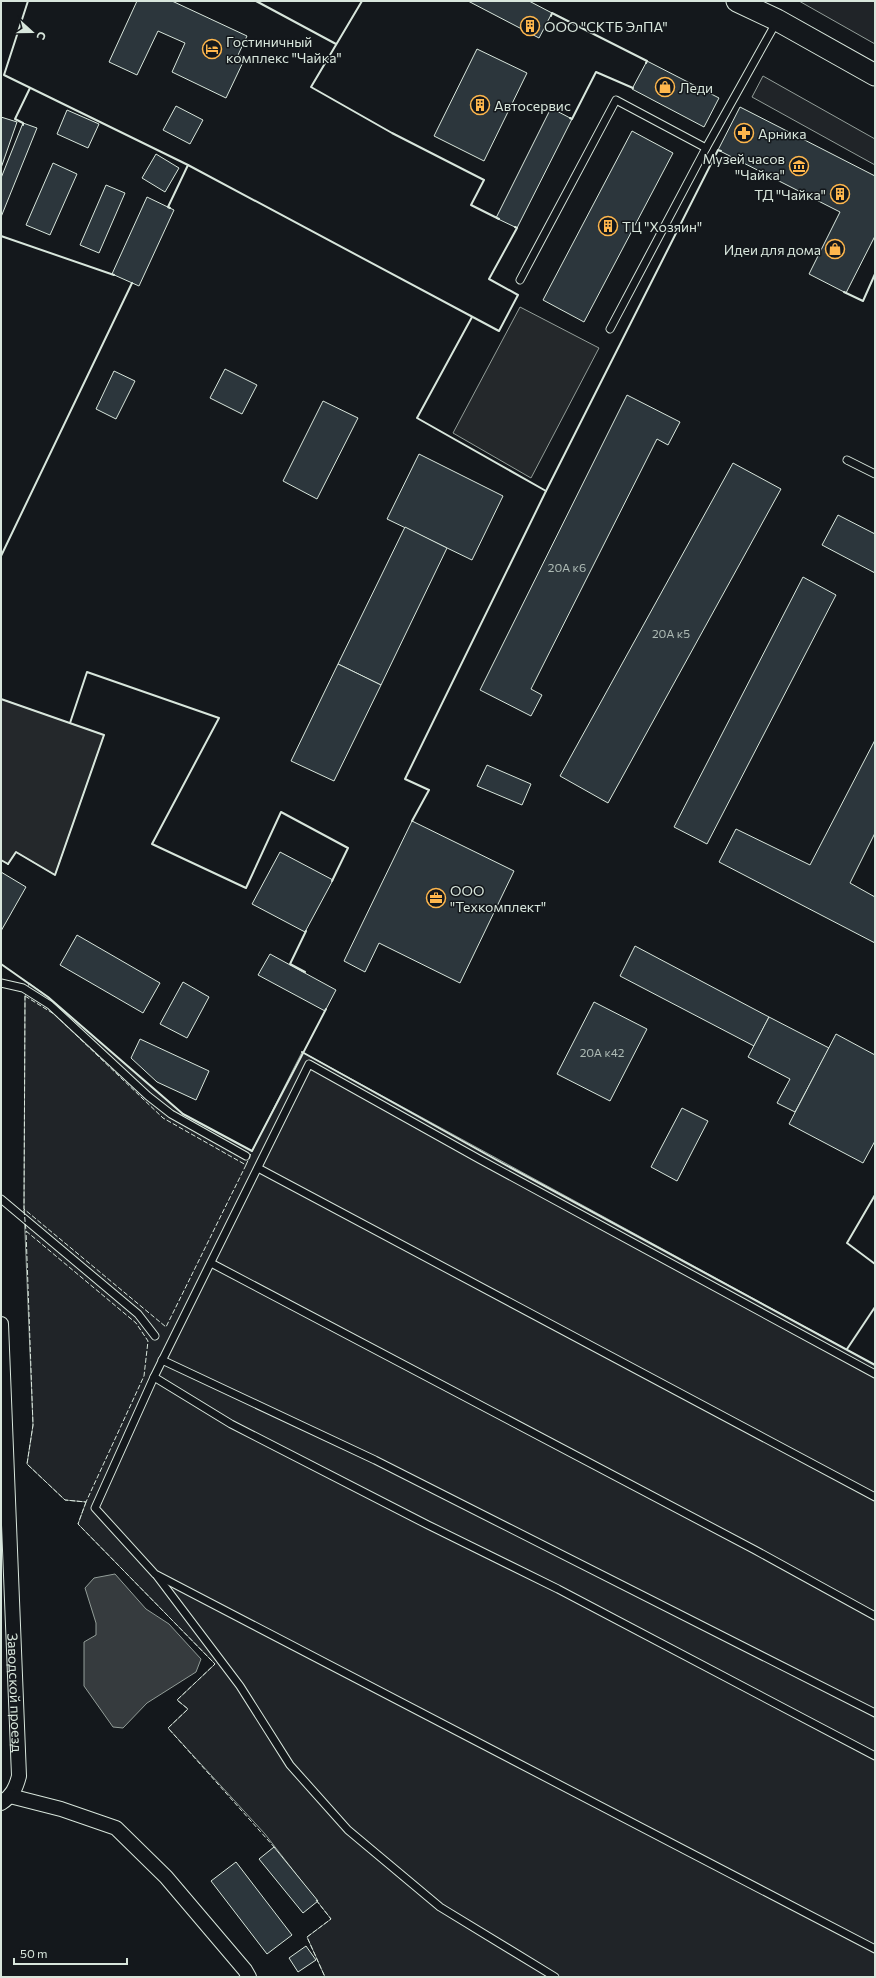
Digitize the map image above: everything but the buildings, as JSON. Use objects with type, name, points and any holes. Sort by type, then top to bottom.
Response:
[{"type":"main road","points":[[737,1],[777,20],[875,76]]},
{"type":"street","name":"Заводской проезд","points":[[1,1324],[4,1469],[19,1776],[16,1787],[6,1799]]},
{"type":"street","points":[[6,1799],[61,1809],[116,1828],[166,1877],[245,1970],[249,1977]]},
{"type":"lane","points":[[610,329],[706,148],[777,20]]},
{"type":"lane","points":[[520,280],[616,100],[706,148]]},
{"type":"lane","points":[[847,460],[875,474]]},
{"type":"lane","points":[[1,983],[23,988],[50,1005],[148,1096],[172,1114],[246,1156]]},
{"type":"lane","points":[[555,1977],[440,1907],[348,1830],[290,1765],[240,1686],[155,1574],[95,1508],[162,1360],[309,1064],[875,1374]]},
{"type":"lane","points":[[258,1168],[875,1497]]},
{"type":"lane","points":[[1,1199],[138,1314],[156,1336]]},
{"type":"lane","points":[[211,1263],[741,1542],[875,1616]]},
{"type":"lane","points":[[162,1360],[375,1460],[875,1713]]},
{"type":"lane","points":[[154,1377],[231,1424],[428,1525],[558,1589],[875,1756]]},
{"type":"lane","points":[[155,1574],[875,1949]]},
{"type":"shaded area","points":[[799,1],[875,1],[875,44]]},
{"type":"shaded area","points":[[763,76],[875,139],[875,165],[752,97]]},
{"type":"shaded area","points":[[520,307],[599,348],[531,478],[453,433]]},
{"type":"shaded area","points":[[1,699],[104,735],[55,875],[16,852],[8,864],[1,860]]},
{"type":"shaded area","points":[[29,983],[48,997],[183,1114],[252,1151],[302,1052],[875,1365],[875,1977],[325,1977],[307,1937],[331,1919],[265,1834],[168,1728],[188,1709],[177,1700],[215,1664],[78,1524],[86,1502],[65,1500],[27,1464],[33,1425],[24,1209],[25,996]]},
{"type":"shaded area","points":[[115,1574],[146,1609],[169,1624],[201,1659],[196,1672],[147,1703],[123,1728],[113,1727],[84,1686],[84,1642],[96,1635],[96,1623],[85,1588],[94,1578]]},
{"type":"fence","points":[[25,996],[54,1014],[163,1118],[246,1165],[166,1327],[24,1209],[25,996]]},
{"type":"fence","points":[[246,1165],[252,1151]]},
{"type":"fence","points":[[24,1210],[26,1231]]},
{"type":"fence","points":[[26,1231],[136,1323],[148,1341],[144,1376],[86,1502],[65,1500],[27,1464],[33,1425],[26,1231]]},
{"type":"fence","points":[[86,1502],[78,1524],[215,1664],[177,1700],[188,1709],[168,1728],[275,1848]]},
{"type":"fence","points":[[316,1900],[331,1919],[307,1937],[325,1977]]},
{"type":"wall","points":[[28,1],[4,75],[188,165],[499,331],[518,295],[489,279],[517,228],[515,227]]},
{"type":"wall","points":[[256,1],[336,44]]},
{"type":"wall","points":[[362,1],[311,87],[392,133],[484,180],[471,205],[499,219]]},
{"type":"wall","points":[[551,16],[552,13],[647,61],[646,63]]},
{"type":"wall","points":[[570,118],[572,119],[596,72],[633,88]]},
{"type":"wall","points":[[23,125],[23,123],[15,119],[30,88]]},
{"type":"wall","points":[[472,317],[417,418],[546,491],[718,150],[721,151]]},
{"type":"wall","points":[[170,208],[168,207],[188,165]]},
{"type":"wall","points":[[1,236],[114,275]]},
{"type":"wall","points":[[844,292],[863,301],[875,274]]},
{"type":"wall","points":[[1,556],[132,283]]},
{"type":"wall","points":[[412,821],[429,790],[405,779],[546,491]]},
{"type":"wall","points":[[70,723],[87,672],[219,718],[152,844],[246,888],[281,812],[348,848],[332,881]]},
{"type":"wall","points":[[1,699],[104,735],[55,875],[16,852],[8,864]]},
{"type":"wall","points":[[1,860],[8,864]]},
{"type":"wall","points":[[305,972],[290,964],[306,931]]},
{"type":"wall","points":[[1,964],[48,997],[183,1114],[252,1151],[326,1009]]},
{"type":"wall","points":[[302,1052],[502,1163],[875,1365]]},
{"type":"wall","points":[[875,1195],[847,1243],[875,1264]]},
{"type":"wall","points":[[847,1349],[875,1307]]},
{"type":"place","name":"ООО \"СКТБ ЭлПА\"","points":[[530,26]]},
{"type":"place","name":"Гостиничный комплекс \"Чайка\"","points":[[212,49]]},
{"type":"place","name":"Леди","points":[[665,87]]},
{"type":"place","name":"Автосервис","points":[[480,105]]},
{"type":"place","name":"Арника","points":[[744,133]]},
{"type":"place","name":"Музей часов \"Чайка\"","points":[[799,166]]},
{"type":"place","name":"ТД \"Чайка\"","points":[[840,194]]},
{"type":"place","name":"ТЦ \"Хозяин\"","points":[[608,226]]},
{"type":"place","name":"Идеи для дома","points":[[835,249]]},
{"type":"place","name":"ООО \"Техкомплект\"","points":[[436,898]]}]
